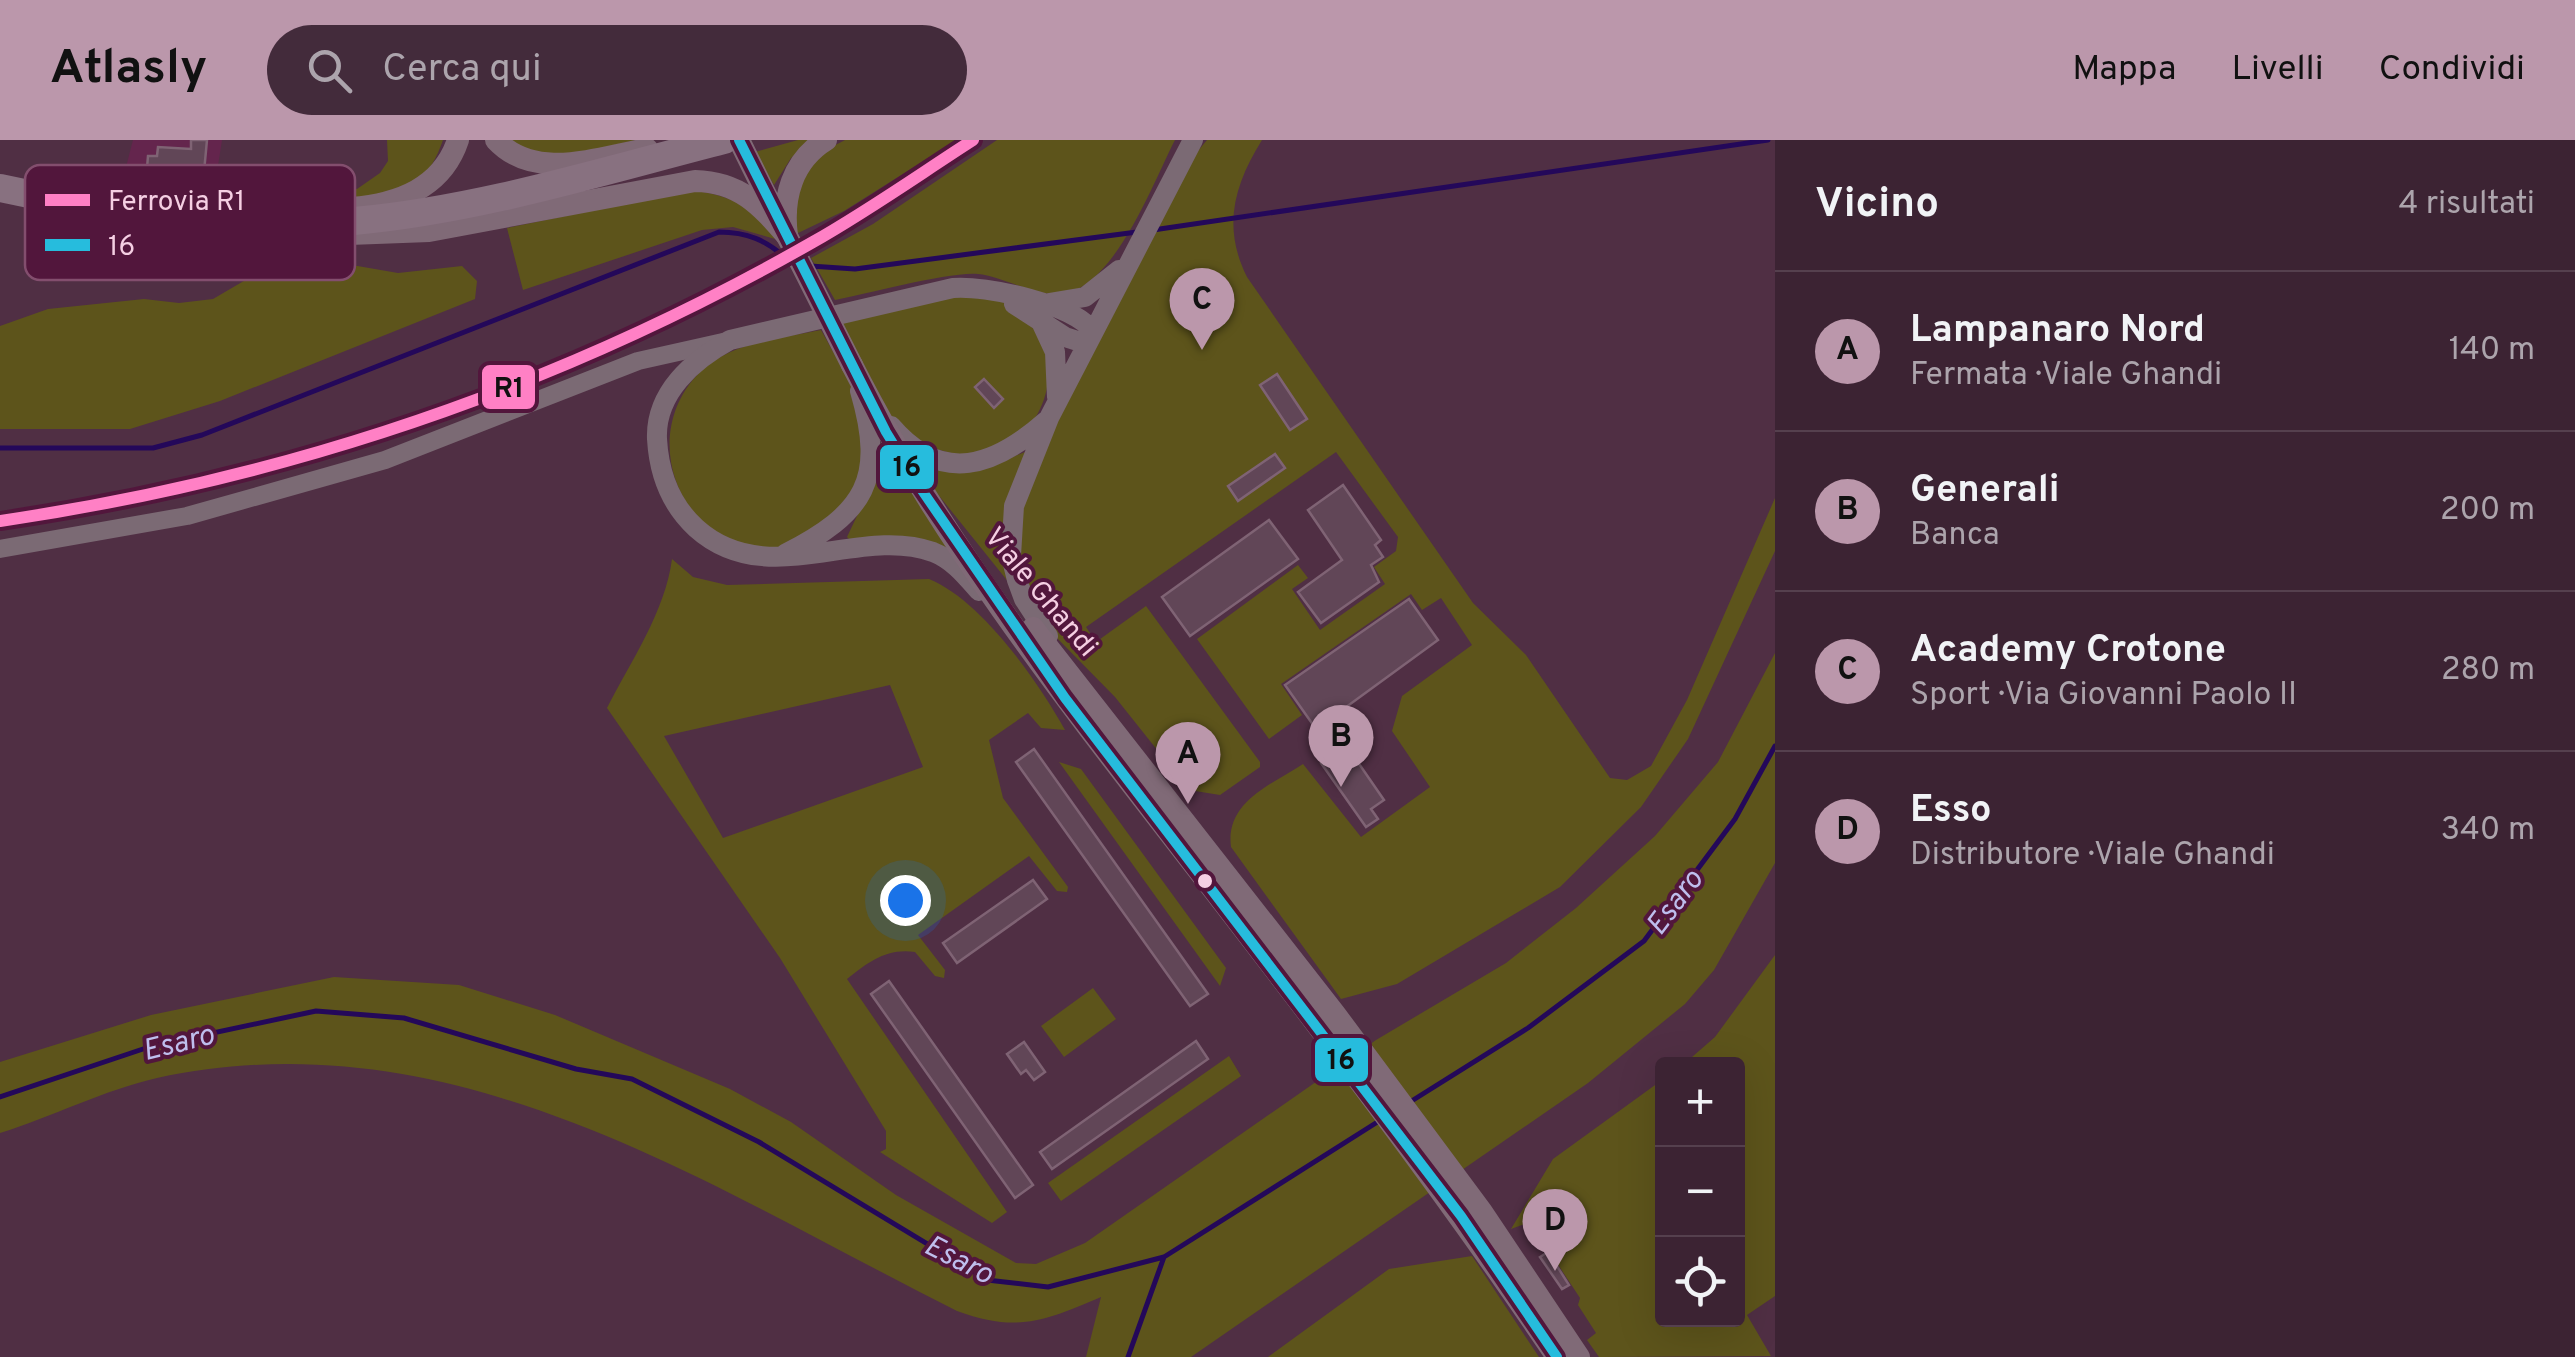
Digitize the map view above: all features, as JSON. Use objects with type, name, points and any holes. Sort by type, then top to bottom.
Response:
[{"type":"main road","points":[[355,207],[400,199],[443,172],[458,140]]},
{"type":"main road","points":[[496,140],[515,156],[561,164],[705,140]]},
{"type":"main road","points":[[355,219],[392,216],[542,186],[724,140]]},
{"type":"main road","points":[[787,236],[786,206],[793,176],[806,156],[826,140]]},
{"type":"main road","points":[[744,150],[787,236]]},
{"type":"main road","points":[[355,233],[430,231],[708,181],[738,188],[755,199],[787,236]]},
{"type":"main road","points":[[0,188],[25,193]]},
{"type":"main road","name":"Viale Ghandi","points":[[787,236],[886,432],[956,537],[1449,1200],[1557,1357]]},
{"type":"main road","name":"Viale Ghandi","points":[[1072,691],[1482,1212],[1579,1357]]},
{"type":"street","points":[[1072,691],[1024,600],[1011,556],[1014,506],[1053,411],[1193,140]]},
{"type":"street","points":[[1036,310],[1085,297],[1131,258]]},
{"type":"street","points":[[0,549],[187,516],[385,460],[638,361],[953,288],[992,290],[1036,310],[1065,337],[1090,338]]},
{"type":"street","points":[[852,366],[892,429],[911,446],[942,461],[974,464],[1020,445],[1053,411],[1055,352],[1036,310]]},
{"type":"street","points":[[730,340],[702,356],[676,380],[657,433],[665,484],[686,519],[718,544],[754,556],[883,547],[933,552],[956,564],[1072,691]]},
{"type":"street","points":[[782,555],[841,521],[868,482],[873,447],[852,366]]},
{"type":"shaded area","points":[[133,140],[222,140],[218,165],[127,165]]},
{"type":"shaded area","points":[[387,140],[443,140],[432,165],[413,184],[388,195],[355,201],[355,189],[380,173],[388,161]]},
{"type":"shaded area","points":[[505,140],[637,140],[555,154]]},
{"type":"shaded area","points":[[812,140],[791,158],[774,185],[755,152]]},
{"type":"shaded area","points":[[845,140],[957,140],[844,211],[796,234],[803,178],[818,158]]},
{"type":"shaded area","points":[[997,140],[1175,140],[1142,209],[1111,259],[1093,279],[1073,291],[1043,293],[986,275],[966,274],[835,300],[811,258],[873,224]]},
{"type":"shaded area","points":[[1207,140],[1262,140],[1238,190],[1233,224],[1239,259],[1247,277],[1473,603],[1526,655],[1610,778],[1627,780],[1651,766],[1687,700],[1775,498],[1775,551],[1688,739],[1641,807],[1560,887],[1397,984],[1341,999],[1231,847],[1235,818],[1253,796],[1303,764],[1361,837],[1430,787],[1392,731],[1402,696],[1472,645],[1441,598],[1422,610],[1411,594],[1281,684],[1302,715],[1269,739],[1197,639],[1298,565],[1308,578],[1292,589],[1320,630],[1385,584],[1374,567],[1396,551],[1398,537],[1336,452],[1086,627],[1096,642],[1146,606],[1260,762],[1260,767],[1220,795],[1189,790],[1115,697],[1056,637],[1027,591],[1020,565],[1020,518],[1040,456],[1192,158]]},
{"type":"shaded area","points":[[692,190],[740,204],[759,218],[775,239],[733,227],[702,230],[523,290],[507,228]]},
{"type":"shaded area","points":[[355,266],[398,273],[462,266],[477,281],[475,299],[220,401],[130,429],[0,429],[0,326],[48,309],[144,299],[179,303],[213,299],[245,280],[355,280]]},
{"type":"shaded area","points":[[959,294],[997,300],[1026,317],[1043,341],[1049,369],[1044,398],[1031,424],[1010,444],[981,454],[928,447],[904,432],[872,386],[841,319]]},
{"type":"shaded area","points":[[821,330],[851,384],[869,452],[847,511],[780,548],[741,544],[714,531],[692,511],[678,485],[670,457],[671,427],[681,398],[700,372],[726,354],[757,343]]},
{"type":"shaded area","points":[[1028,451],[1010,584],[920,472],[923,465],[973,472]]},
{"type":"shaded area","points":[[884,459],[894,464],[965,562],[852,542],[847,537]]},
{"type":"shaded area","points":[[672,559],[693,577],[727,585],[929,579],[949,590],[988,623],[1024,666],[1065,730],[1041,728],[1028,713],[989,740],[1003,798],[1068,887],[1067,892],[1057,891],[1029,856],[918,935],[945,970],[944,978],[935,976],[915,952],[905,951],[878,958],[847,979],[1007,1212],[992,1223],[880,1152],[886,1149],[886,1131],[780,958],[607,708],[646,636]],"holes":[[[890,685],[923,767],[723,838],[664,736]]]},
{"type":"shaded area","points":[[1775,653],[1775,863],[1714,970],[1685,1004],[1588,1083],[1191,1357],[1086,1357],[1101,1297],[1030,1321],[978,1318],[957,1311],[671,1165],[574,1123],[474,1090],[372,1070],[266,1064],[157,1078],[0,1133],[0,1062],[151,1015],[334,977],[459,985],[555,1015],[730,1089],[791,1122],[896,1195],[1016,1263],[1036,1264],[1085,1243],[1376,1040],[1506,963],[1576,908],[1655,836],[1718,762]]},
{"type":"shaded area","points":[[1059,762],[1081,769],[1226,968],[1220,986]]},
{"type":"shaded area","points":[[1775,955],[1775,1296],[1747,1315],[1771,1356],[1599,1357],[1587,1340],[1596,1333],[1578,1305],[1580,1298],[1530,1222],[1511,1229],[1553,1159],[1655,1085],[1655,1327],[1745,1327],[1745,1057],[1692,1057],[1715,1037]]},
{"type":"shaded area","points":[[1093,988],[1116,1019],[1064,1057],[1041,1026]]},
{"type":"shaded area","points":[[1229,1056],[1241,1076],[1061,1201],[1048,1183]]},
{"type":"shaded area","points":[[1472,1256],[1539,1357],[1268,1357],[1389,1269]]},
{"type":"building","points":[[191,140],[207,140],[205,165],[147,165],[148,156],[157,156],[158,147],[191,149]]},
{"type":"building","points":[[1277,374],[1307,419],[1290,430],[1260,385]]},
{"type":"building","points":[[984,379],[1003,399],[994,408],[975,387]]},
{"type":"building","points":[[1275,454],[1285,468],[1238,501],[1228,486]]},
{"type":"building","points":[[1343,485],[1381,540],[1375,545],[1383,557],[1371,565],[1379,582],[1321,623],[1298,592],[1342,560],[1308,510]]},
{"type":"building","points":[[1269,520],[1298,559],[1190,636],[1162,597]]},
{"type":"building","points":[[1409,599],[1438,640],[1316,729],[1285,685]]},
{"type":"building","points":[[1346,745],[1384,800],[1371,809],[1378,819],[1366,827],[1321,763]]},
{"type":"building","points":[[1034,749],[1208,994],[1190,1006],[1016,762]]},
{"type":"building","points":[[1033,880],[1047,899],[957,963],[943,943]]},
{"type":"building","points":[[889,981],[1033,1185],[1015,1198],[871,994]]},
{"type":"building","points":[[1196,1041],[1208,1059],[1052,1169],[1040,1152]]},
{"type":"building","points":[[1024,1042],[1045,1072],[1034,1080],[1026,1070],[1021,1074],[1007,1054]]},
{"type":"building","points":[[1548,1252],[1569,1285],[1562,1289],[1540,1257]]},
{"type":"waterway","points":[[1153,230],[1768,140]]},
{"type":"waterway","points":[[0,448],[153,448],[202,435],[719,232],[756,238],[787,259]]},
{"type":"waterway","points":[[810,266],[855,269],[1137,232]]},
{"type":"waterway","name":"Esaro","points":[[1410,1102],[1528,1028],[1644,941],[1735,819],[1775,746]]},
{"type":"waterway","name":"Esaro","points":[[0,1097],[152,1046],[316,1011],[404,1018],[576,1069],[632,1079],[759,1142],[987,1280],[1048,1287],[1164,1257],[1379,1121]]},
{"type":"waterway","points":[[1128,1357],[1164,1257]]},
{"type":"rail line","name":"R1","points":[[0,521],[213,480],[420,420],[521,382],[717,294],[833,230],[973,140]]},
{"type":"transit line","name":"16","points":[[739,140],[886,432],[919,486],[1065,698],[1461,1216],[1557,1357]]},
{"type":"place","name":"Academy Crotone","points":[[1202,350]]},
{"type":"place","name":"Generali","points":[[1341,787]]},
{"type":"place","name":"Lampanaro Nord","points":[[1188,804]]},
{"type":"place","name":"Esso","points":[[1555,1271]]}]
